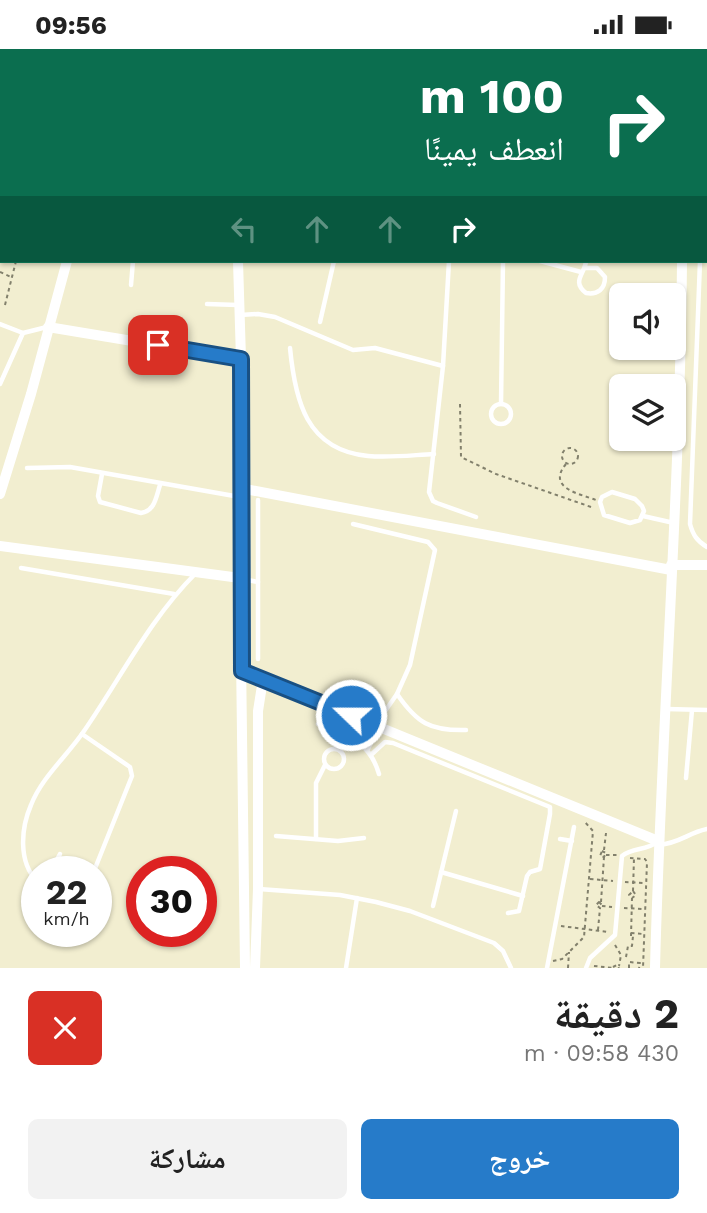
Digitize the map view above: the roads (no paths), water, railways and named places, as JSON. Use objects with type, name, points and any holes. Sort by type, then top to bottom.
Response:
[{"type":"street","points":[[0,494],[31,394],[66,263]]},
{"type":"street","points":[[238,263],[245,968]]},
{"type":"street","points":[[655,968],[658,843],[676,486],[682,263]]},
{"type":"street","points":[[48,327],[241,359]]},
{"type":"street","points":[[240,493],[671,568],[707,565]]},
{"type":"street","points":[[0,547],[240,578]]},
{"type":"street","points":[[242,671],[658,843]]},
{"type":"street","points":[[255,968],[258,711],[263,679]]},
{"type":"lane","points":[[707,57],[707,92]]},
{"type":"lane","points":[[131,285],[133,263]]},
{"type":"lane","points":[[320,322],[334,263]]},
{"type":"lane","points":[[449,263],[443,366],[430,497],[437,503],[476,517]]},
{"type":"lane","points":[[501,404],[503,263]]},
{"type":"lane","points":[[550,263],[583,270],[597,268],[602,272],[605,283],[597,292],[586,293],[581,289],[579,283],[583,270],[585,263]]},
{"type":"lane","points":[[700,263],[690,524],[692,534],[707,547]]},
{"type":"lane","points":[[207,304],[275,317],[353,350],[371,347],[443,366]]},
{"type":"lane","points":[[0,324],[23,333],[48,327]]},
{"type":"lane","points":[[0,384],[23,333]]},
{"type":"lane","points":[[290,348],[297,400],[306,418],[319,434],[336,447],[359,455],[434,454]]},
{"type":"lane","points":[[501,404],[509,408],[512,417],[501,425],[493,421],[491,412],[496,405],[501,404]]},
{"type":"lane","points":[[27,468],[66,467],[160,485],[240,493]]},
{"type":"lane","points":[[103,474],[98,496],[100,502],[141,513],[148,512],[153,507],[160,485]]},
{"type":"lane","points":[[676,486],[690,486]]},
{"type":"lane","points":[[607,493],[618,493],[639,502],[644,511],[643,516],[635,523],[608,517],[601,511],[600,502],[607,493]]},
{"type":"lane","points":[[258,500],[258,659]]},
{"type":"lane","points":[[643,516],[674,523]]},
{"type":"lane","points":[[353,524],[428,542],[435,550],[410,665],[397,694],[377,725],[370,752]]},
{"type":"lane","points":[[21,568],[174,594]]},
{"type":"lane","points":[[26,856],[26,817],[39,790],[82,734],[174,594],[195,574]]},
{"type":"lane","points":[[240,578],[258,582]]},
{"type":"lane","points":[[397,694],[410,711],[430,726],[443,730],[466,730]]},
{"type":"lane","points":[[665,709],[707,710]]},
{"type":"lane","points":[[686,778],[692,710]]},
{"type":"lane","points":[[318,724],[342,734],[370,752],[379,774]]},
{"type":"lane","points":[[82,734],[132,771],[100,856]]},
{"type":"lane","points":[[336,748],[342,734]]},
{"type":"lane","points":[[370,752],[385,742],[393,743],[547,804],[550,814],[541,867],[529,874],[519,911],[508,913]]},
{"type":"lane","points":[[316,839],[316,783],[325,765],[324,755],[329,749],[336,748],[344,755],[344,763],[335,769],[325,765]]},
{"type":"lane","points":[[433,907],[456,811]]},
{"type":"lane","points":[[547,968],[574,827]]},
{"type":"lane","points":[[586,966],[590,958],[610,941],[615,933],[624,857],[631,851],[648,849],[658,843],[673,844],[707,829]]},
{"type":"lane","points":[[276,836],[338,841],[363,838]]},
{"type":"lane","points":[[560,839],[572,841]]},
{"type":"lane","points":[[441,872],[523,896]]},
{"type":"lane","points":[[258,889],[356,898],[410,911],[494,943],[503,951],[511,968]]},
{"type":"lane","points":[[346,968],[356,898]]}]
